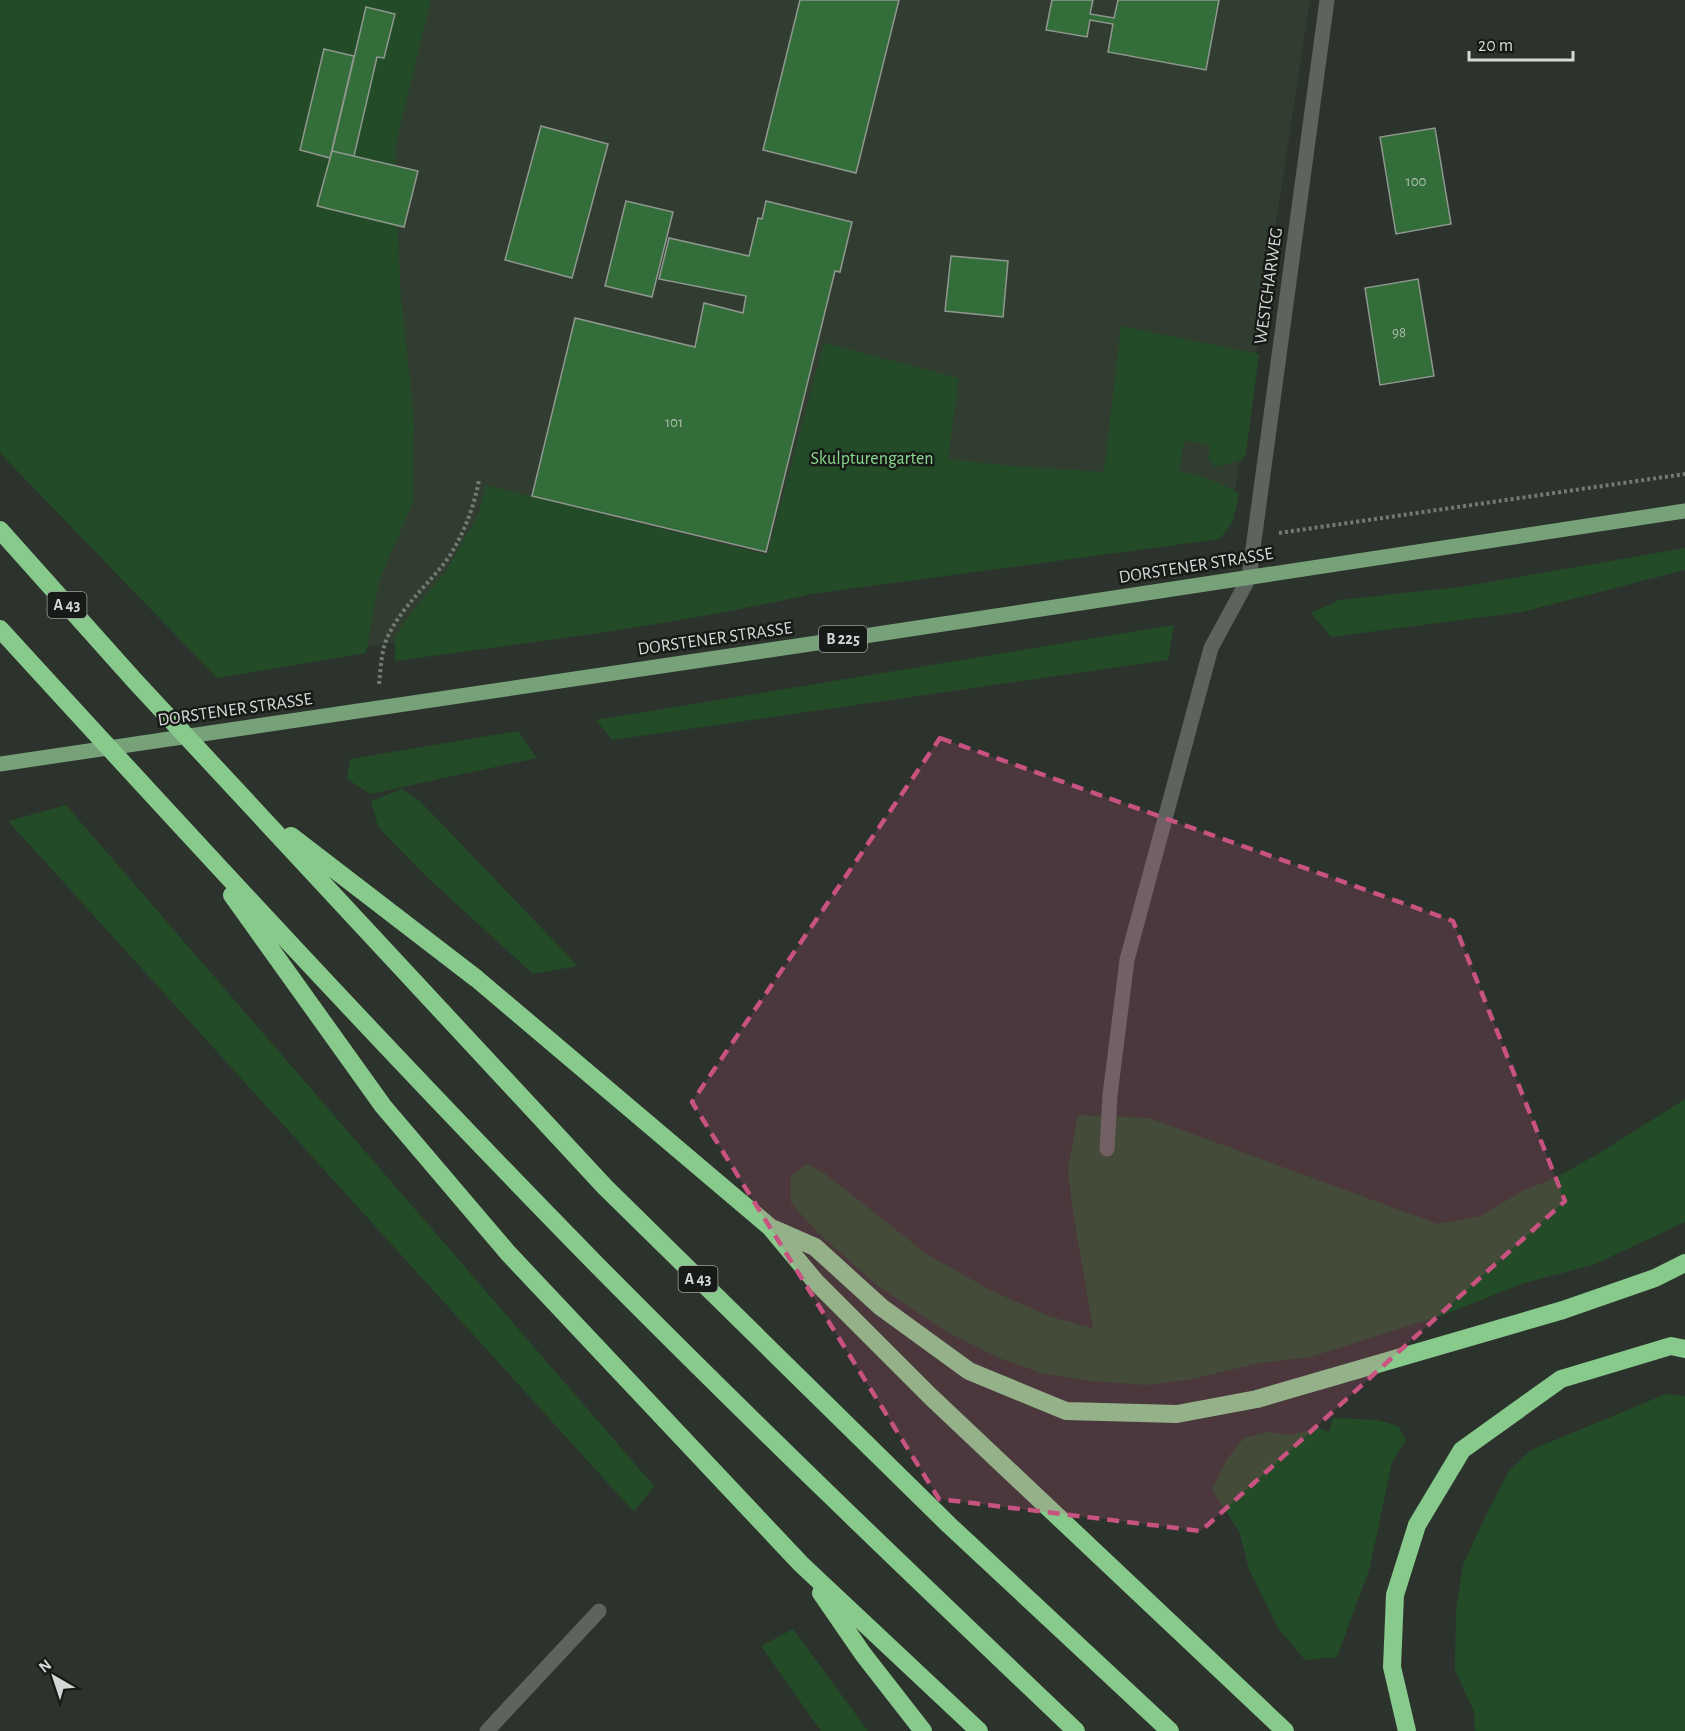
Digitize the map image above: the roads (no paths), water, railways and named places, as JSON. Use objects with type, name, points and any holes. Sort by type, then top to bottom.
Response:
[{"type":"highway","name":"A 43","points":[[0,530],[134,680],[605,1187],[949,1525],[1170,1731]]},
{"type":"highway","points":[[0,629],[344,1002],[595,1262],[898,1562],[1076,1731]]},
{"type":"highway","points":[[249,804],[477,979],[770,1227],[814,1281],[930,1396],[1285,1731]]},
{"type":"highway","points":[[186,830],[383,1106],[508,1253],[801,1564],[979,1731]]},
{"type":"highway","points":[[770,1227],[815,1247],[881,1307],[969,1371],[1066,1411],[1177,1414],[1257,1399],[1563,1310],[1655,1278],[1685,1263]]},
{"type":"highway","points":[[1407,1731],[1392,1667],[1395,1595],[1417,1526],[1462,1450],[1561,1379],[1671,1346],[1685,1349]]},
{"type":"highway","points":[[801,1564],[863,1654],[923,1731]]},
{"type":"main road","name":"DORSTENER STRASSE","points":[[0,764],[1685,511]]},
{"type":"street","name":"WESTCHARWEG","points":[[1249,578],[1327,0]]},
{"type":"street","points":[[1107,1149],[1110,1095],[1127,960],[1211,648],[1249,578]]},
{"type":"street","points":[[487,1731],[599,1611]]},
{"type":"park label","name":"Skulpturengarten","points":[[872,459]]}]
